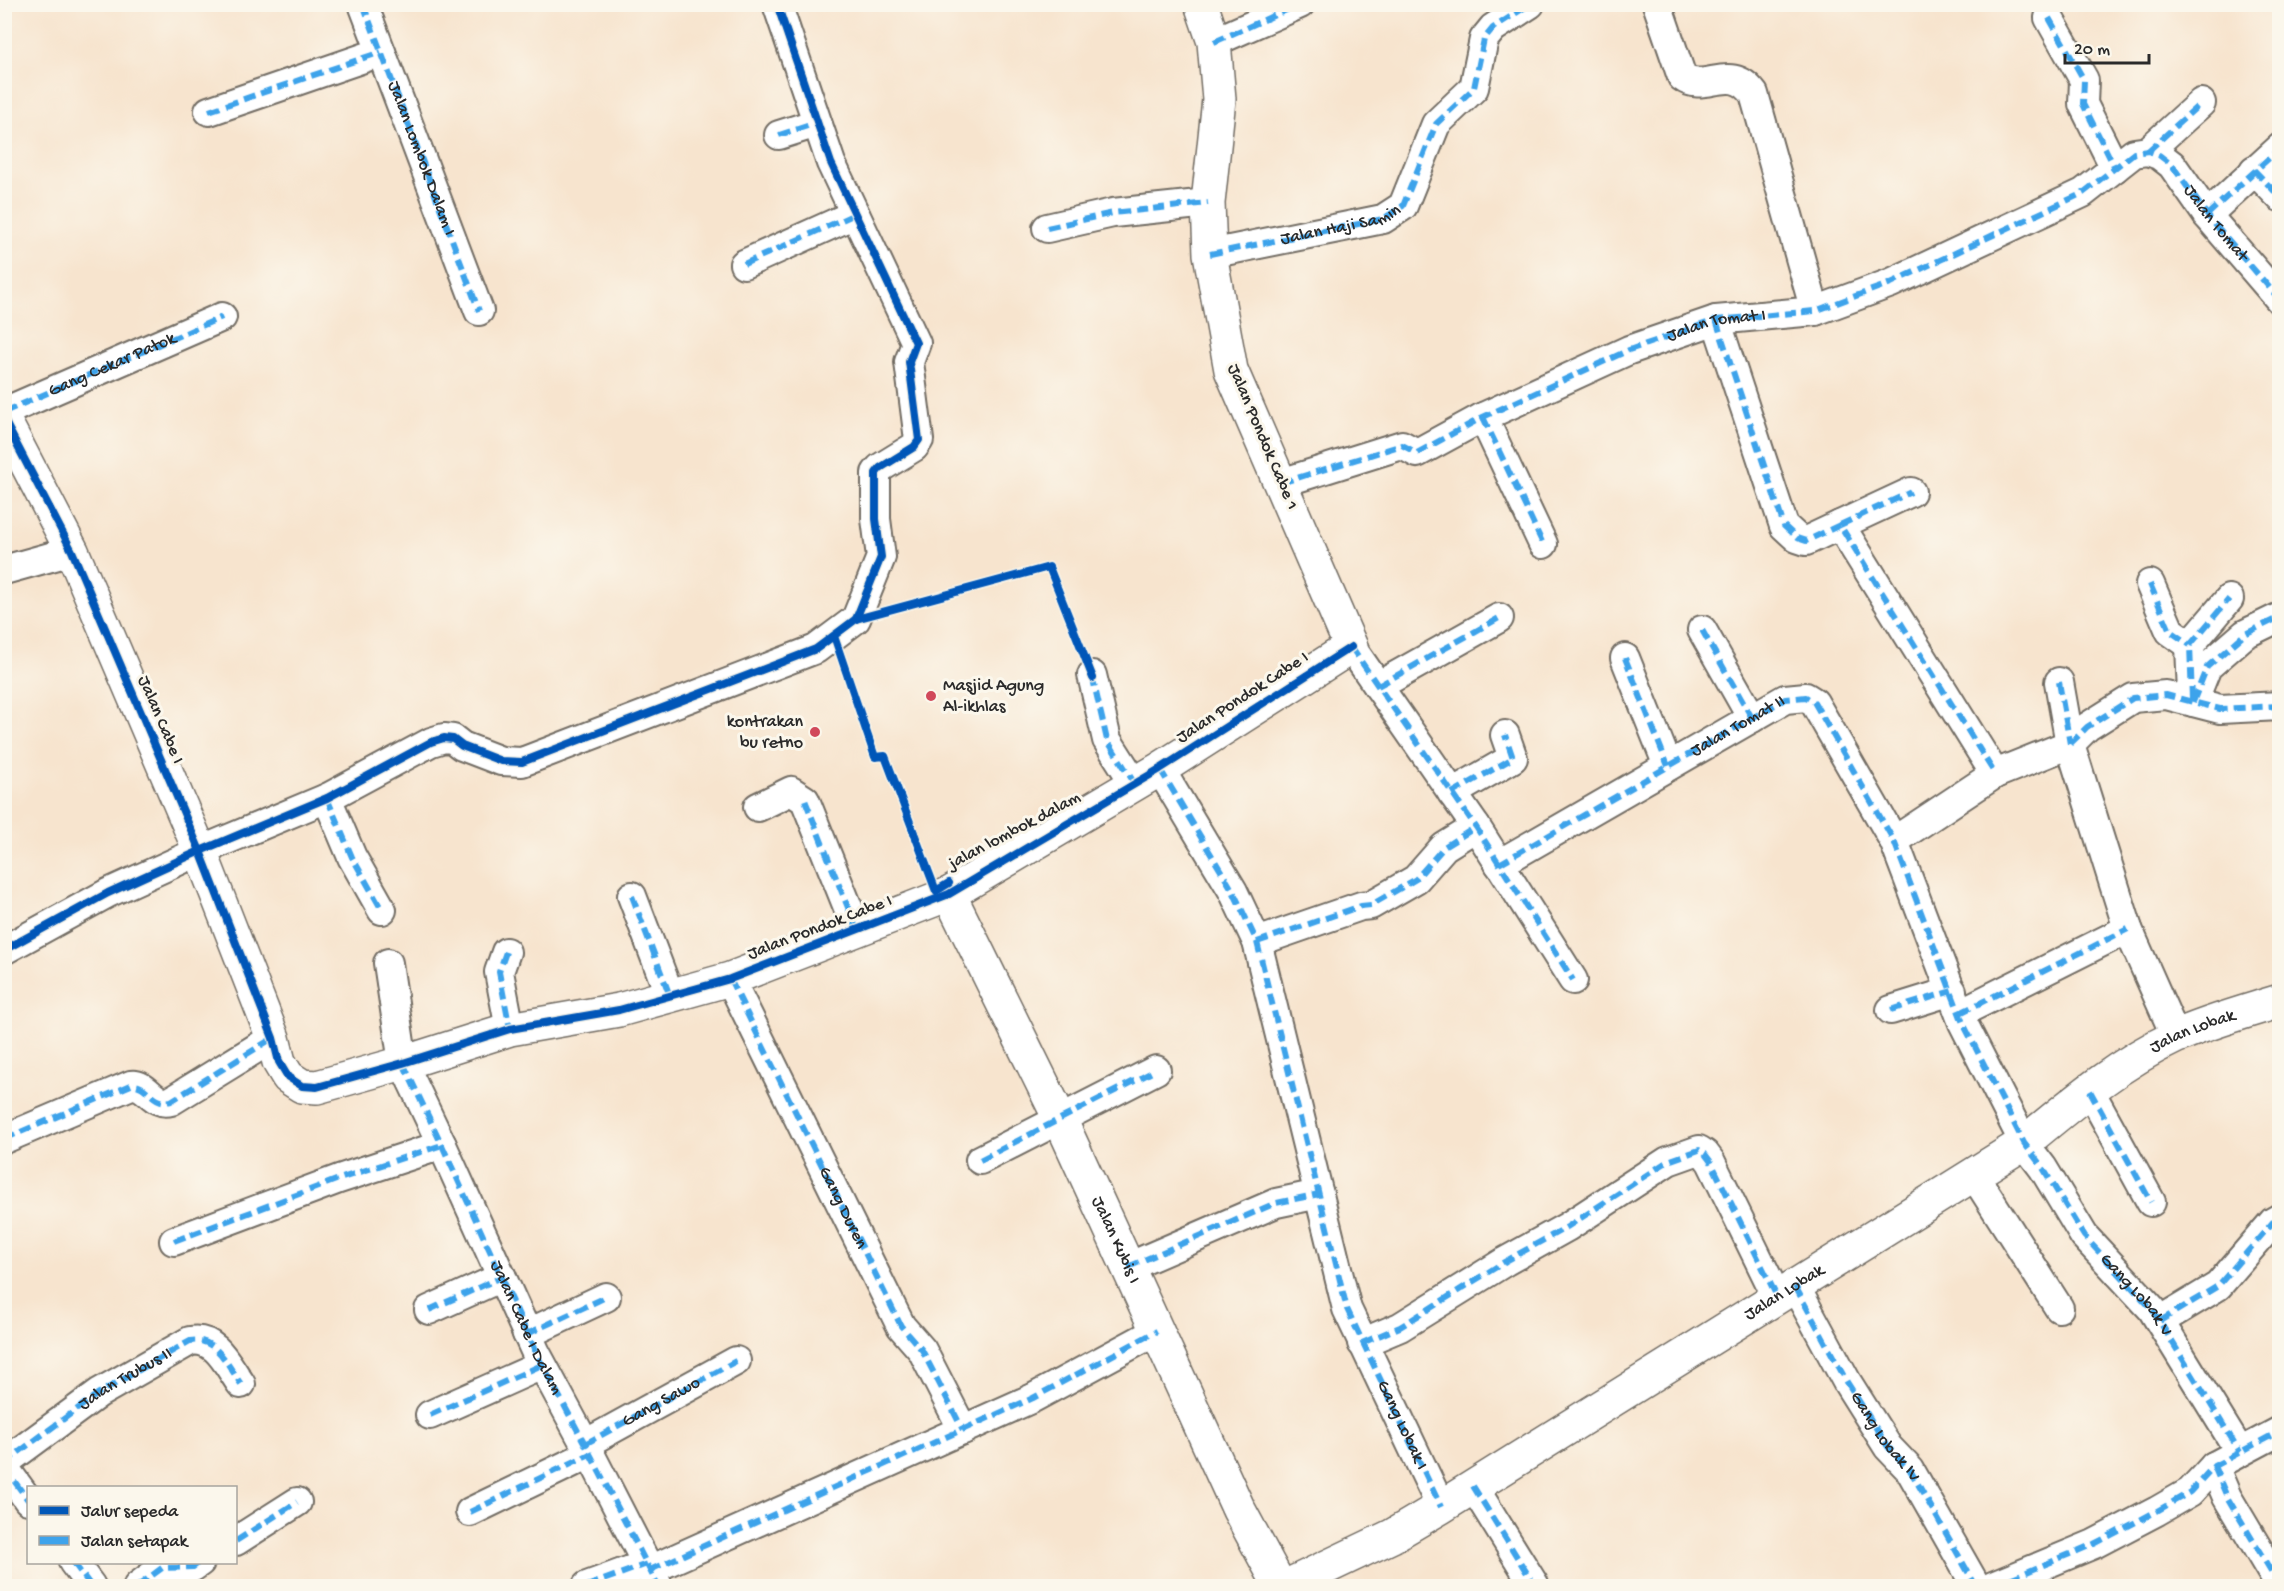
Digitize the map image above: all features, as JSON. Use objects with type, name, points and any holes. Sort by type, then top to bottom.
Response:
[{"type":"street","name":"Jalan Lombok Dalam I","points":[[363,4],[479,311]]},
{"type":"street","points":[[4,950],[108,893],[200,851],[327,798],[431,742],[444,738],[453,739],[462,746],[501,761],[522,762],[816,649],[856,620],[881,556],[876,519],[876,473],[880,468],[914,447],[919,440],[909,363],[916,343],[831,163],[777,4]]},
{"type":"street","name":"Jalan Pondok Cabe 1","points":[[1201,4],[1214,42],[1219,99],[1208,203],[1210,254],[1231,370],[1352,647]]},
{"type":"street","points":[[1214,42],[1300,4]]},
{"type":"street","name":"Jalan Haji Samin","points":[[1210,254],[1383,219],[1402,206],[1436,124],[1474,88],[1484,39],[1493,28],[1530,4]]},
{"type":"street","points":[[1657,4],[1682,77],[1688,82],[1695,83],[1727,77],[1738,79],[1754,94],[1815,311]]},
{"type":"street","points":[[2049,18],[2084,80],[2083,104],[2115,168]]},
{"type":"street","points":[[209,111],[381,52]]},
{"type":"street","points":[[2148,152],[2201,103]]},
{"type":"street","points":[[778,135],[817,123]]},
{"type":"street","points":[[2206,215],[2280,148]]},
{"type":"street","name":"Jalan Tomat I","points":[[1281,483],[1402,445],[1417,453],[1483,417],[1629,350],[1716,320],[1815,311],[1891,283],[2084,193],[2134,153],[2148,152]]},
{"type":"street","name":"Jalan Tomat","points":[[2148,152],[2159,155],[2172,165],[2206,215],[2280,300]]},
{"type":"street","points":[[2254,170],[2280,197]]},
{"type":"street","points":[[1047,228],[1113,213],[1208,203]]},
{"type":"street","points":[[744,264],[855,214]]},
{"type":"street","name":"Gang Cekar Patok","points":[[4,412],[222,317]]},
{"type":"street","points":[[1716,320],[1784,526],[1797,538],[1806,541],[1911,492]]},
{"type":"street","points":[[1483,417],[1543,544]]},
{"type":"street","name":"Jalan Cabe I","points":[[4,420],[72,551],[200,851],[273,1038]]},
{"type":"street","points":[[1840,525],[1995,774]]},
{"type":"street","points":[[4,570],[72,551]]},
{"type":"street","points":[[2150,584],[2170,631],[2190,645]]},
{"type":"street","points":[[2193,702],[2190,645],[2229,599]]},
{"type":"street","points":[[1378,686],[1499,618]]},
{"type":"street","points":[[2193,702],[2207,667],[2245,634],[2280,618]]},
{"type":"street","points":[[1702,630],[1752,718]]},
{"type":"street","points":[[1352,647],[1476,828],[1573,980]]},
{"type":"street","name":"Jalan Pondok Cabe I","points":[[273,1038],[279,1062],[288,1077],[302,1086],[317,1087],[510,1029],[619,1010],[730,980],[949,894],[1147,777],[1352,647]]},
{"type":"street","points":[[1625,658],[1668,766]]},
{"type":"street","name":"Gang Lobak I","points":[[1092,675],[1107,740],[1147,777],[1233,891],[1257,942],[1347,1309],[1441,1507]]},
{"type":"street","points":[[2059,682],[2070,744],[2128,929],[2176,1037]]},
{"type":"street","points":[[1894,840],[1995,774],[2070,744],[2087,727],[2133,698],[2166,695],[2220,709],[2280,706]]},
{"type":"street","name":"Jalan Tomat II","points":[[1499,864],[1785,699],[1806,697],[1814,702],[1894,840],[1956,1002],[2024,1143]]},
{"type":"street","points":[[1452,793],[1513,758],[1504,735]]},
{"type":"street","points":[[759,807],[791,791],[805,800],[856,930]]},
{"type":"street","points":[[327,798],[352,857],[382,910]]},
{"type":"street","points":[[1257,942],[1361,906],[1371,905],[1416,879],[1444,847],[1476,828]]},
{"type":"street","name":"Jalan Kubis I","points":[[949,894],[1060,1119],[1239,1510],[1280,1587]]},
{"type":"street","points":[[632,896],[670,996]]},
{"type":"street","points":[[1891,1010],[1956,1002],[2128,929]]},
{"type":"street","points":[[506,952],[499,972],[510,1029]]},
{"type":"street","name":"Jalan Cabe I Dalam","points":[[388,963],[403,1063],[542,1365],[652,1574]]},
{"type":"street","name":"Gang Duren","points":[[730,980],[901,1326],[922,1350],[963,1430]]},
{"type":"street","name":"Jalan Lobak","points":[[1287,1587],[1392,1536],[1441,1507],[1974,1175],[2024,1143],[2131,1061],[2176,1037],[2280,1001]]},
{"type":"street","points":[[4,1139],[131,1085],[136,1084],[158,1102],[171,1101],[273,1038]]},
{"type":"street","points":[[980,1160],[1156,1070]]},
{"type":"street","points":[[2090,1091],[2151,1202]]},
{"type":"street","name":"Gang Lobak V","points":[[2024,1143],[2043,1168],[2084,1236],[2152,1309],[2240,1452]]},
{"type":"street","points":[[174,1241],[339,1179],[442,1145]]},
{"type":"street","name":"Gang Lobak IV","points":[[1362,1343],[1400,1327],[1506,1261],[1567,1227],[1668,1161],[1698,1150],[1705,1154],[1711,1162],[1786,1292],[1888,1447],[1910,1470],[1976,1587]]},
{"type":"street","points":[[1974,1175],[2059,1308]]},
{"type":"street","points":[[1128,1267],[1276,1203],[1319,1194]]},
{"type":"street","points":[[2160,1321],[2218,1286],[2273,1222],[2280,1218]]},
{"type":"street","points":[[429,1311],[502,1277]]},
{"type":"street","points":[[527,1334],[606,1297]]},
{"type":"street","points":[[587,1587],[652,1574],[1033,1398],[1157,1331]]},
{"type":"street","name":"Jalan Trubus II","points":[[4,1465],[99,1393],[190,1341],[198,1339],[207,1341],[241,1384]]},
{"type":"street","name":"Gang Sawo","points":[[470,1512],[588,1449],[736,1361]]},
{"type":"street","points":[[430,1415],[542,1365]]},
{"type":"street","points":[[1993,1587],[2094,1544],[2157,1511],[2190,1492],[2214,1466],[2280,1431]]},
{"type":"street","points":[[4,1465],[27,1499]]},
{"type":"street","points":[[2214,1466],[2227,1497],[2280,1586]]},
{"type":"street","points":[[1473,1486],[1535,1587]]},
{"type":"street","points":[[237,1540],[297,1502]]},
{"type":"street","points":[[75,1564],[91,1587]]},
{"type":"street","points":[[138,1587],[162,1568],[193,1567],[198,1564]]},
{"type":"marked path","points":[[363,4],[479,311]]},
{"type":"marked path","points":[[1214,42],[1300,4]]},
{"type":"marked path","points":[[1210,254],[1383,219],[1403,206],[1436,124],[1474,88],[1484,39],[1493,28],[1530,4]]},
{"type":"marked path","points":[[2049,18],[2084,80],[2083,104],[2115,168]]},
{"type":"marked path","points":[[209,111],[381,52]]},
{"type":"marked path","points":[[2148,151],[2201,103]]},
{"type":"marked path","points":[[779,135],[817,123]]},
{"type":"marked path","points":[[2207,215],[2280,148]]},
{"type":"marked path","points":[[1281,483],[1402,445],[1417,453],[1483,417],[1629,350],[1716,320],[1815,311],[1891,283],[2083,193],[2134,153],[2148,151],[2159,155],[2172,165],[2207,215],[2280,300]]},
{"type":"marked path","points":[[2254,170],[2280,197]]},
{"type":"marked path","points":[[1047,228],[1113,213],[1208,203]]},
{"type":"marked path","points":[[744,264],[855,214]]},
{"type":"marked path","points":[[4,412],[222,317]]},
{"type":"marked path","points":[[1716,320],[1784,526],[1797,538],[1806,541],[1840,525],[1995,774]]},
{"type":"marked path","points":[[1483,417],[1543,544]]},
{"type":"marked path","points":[[1840,525],[1911,492]]},
{"type":"marked path","points":[[2150,584],[2170,631],[2190,645]]},
{"type":"marked path","points":[[2192,699],[2190,645],[2229,599]]},
{"type":"marked path","points":[[2193,702],[2207,667],[2245,634],[2280,617]]},
{"type":"marked path","points":[[1378,686],[1499,618]]},
{"type":"marked path","points":[[1702,630],[1752,718]]},
{"type":"marked path","points":[[1351,647],[1476,827],[1573,980]]},
{"type":"marked path","points":[[1625,658],[1668,766]]},
{"type":"marked path","points":[[1092,675],[1107,740],[1135,784]]},
{"type":"marked path","points":[[2059,682],[2070,744]]},
{"type":"marked path","points":[[2070,744],[2087,727],[2133,698],[2166,695],[2220,709],[2280,706]]},
{"type":"marked path","points":[[1499,864],[1785,699],[1806,697],[1814,702],[1894,841],[1963,1023],[2024,1143],[2043,1168],[2084,1236],[2152,1309],[2240,1452]]},
{"type":"marked path","points":[[1452,793],[1513,758],[1505,735]]},
{"type":"marked path","points":[[1160,769],[1233,891],[1257,942],[1347,1309],[1441,1507]]},
{"type":"marked path","points":[[327,798],[352,857],[382,910]]},
{"type":"marked path","points":[[805,800],[857,930]]},
{"type":"marked path","points":[[1257,942],[1361,906],[1371,905],[1416,879],[1444,847],[1476,827]]},
{"type":"marked path","points":[[632,896],[670,996]]},
{"type":"marked path","points":[[1960,1013],[2128,929]]},
{"type":"marked path","points":[[506,952],[499,972],[510,1029]]},
{"type":"marked path","points":[[730,979],[901,1326],[922,1350],[963,1430]]},
{"type":"marked path","points":[[1891,1010],[1952,991]]},
{"type":"marked path","points":[[4,1139],[131,1085],[142,1087],[154,1098],[165,1102],[171,1101],[273,1038]]},
{"type":"marked path","points":[[403,1063],[536,1353],[658,1586]]},
{"type":"marked path","points":[[980,1160],[1156,1070]]},
{"type":"marked path","points":[[2090,1091],[2151,1202]]},
{"type":"marked path","points":[[174,1241],[339,1179],[442,1145]]},
{"type":"marked path","points":[[1362,1343],[1400,1327],[1506,1261],[1567,1227],[1668,1161],[1699,1150],[1711,1162],[1777,1297]]},
{"type":"marked path","points":[[1128,1267],[1276,1203],[1319,1194]]},
{"type":"marked path","points":[[2160,1321],[2218,1286],[2273,1222],[2280,1218]]},
{"type":"marked path","points":[[429,1310],[502,1277]]},
{"type":"marked path","points":[[1795,1286],[1847,1382],[1888,1447],[1910,1470],[1976,1586]]},
{"type":"marked path","points":[[527,1334],[606,1297]]},
{"type":"marked path","points":[[650,1570],[1033,1398],[1157,1331]]},
{"type":"marked path","points":[[4,1463],[99,1393],[190,1341],[207,1343],[214,1348],[226,1361],[241,1384]]},
{"type":"marked path","points":[[585,1444],[736,1361]]},
{"type":"marked path","points":[[430,1415],[542,1365]]},
{"type":"marked path","points":[[1993,1586],[2094,1544],[2157,1511],[2190,1492],[2214,1466],[2280,1431]]},
{"type":"marked path","points":[[470,1512],[590,1454]]},
{"type":"marked path","points":[[2214,1466],[2227,1497],[2280,1586]]},
{"type":"marked path","points":[[4,1467],[27,1499]]},
{"type":"marked path","points":[[1473,1486],[1535,1586]]},
{"type":"marked path","points":[[237,1540],[297,1502]]},
{"type":"marked path","points":[[74,1564],[91,1586]]},
{"type":"marked path","points":[[138,1586],[162,1568],[193,1567],[197,1564]]},
{"type":"marked path","points":[[587,1586],[647,1564]]},
{"type":"cycle path","points":[[4,950],[108,893],[200,851],[327,798],[431,742],[444,738],[453,739],[462,746],[501,761],[522,762],[816,649],[856,619],[881,557],[876,519],[876,473],[880,468],[914,447],[919,440],[909,362],[916,343],[831,163],[777,4]]},
{"type":"cycle path","name":"jalan lombok dalam","points":[[4,420],[72,551],[200,851],[273,1038],[279,1062],[288,1077],[302,1086],[317,1087],[510,1029],[619,1010],[730,979],[949,894],[1160,769],[1351,647]]},
{"type":"cycle path","points":[[856,619],[1049,567],[1093,678]]},
{"type":"cycle path","name":"jalan lombok dalam","points":[[834,636],[875,757],[885,756],[936,891],[949,883]]},
{"type":"place","name":"Masjid Agung Al-ikhlas","points":[[931,696]]},
{"type":"place","name":"kontrakan bu retno","points":[[815,732]]}]
